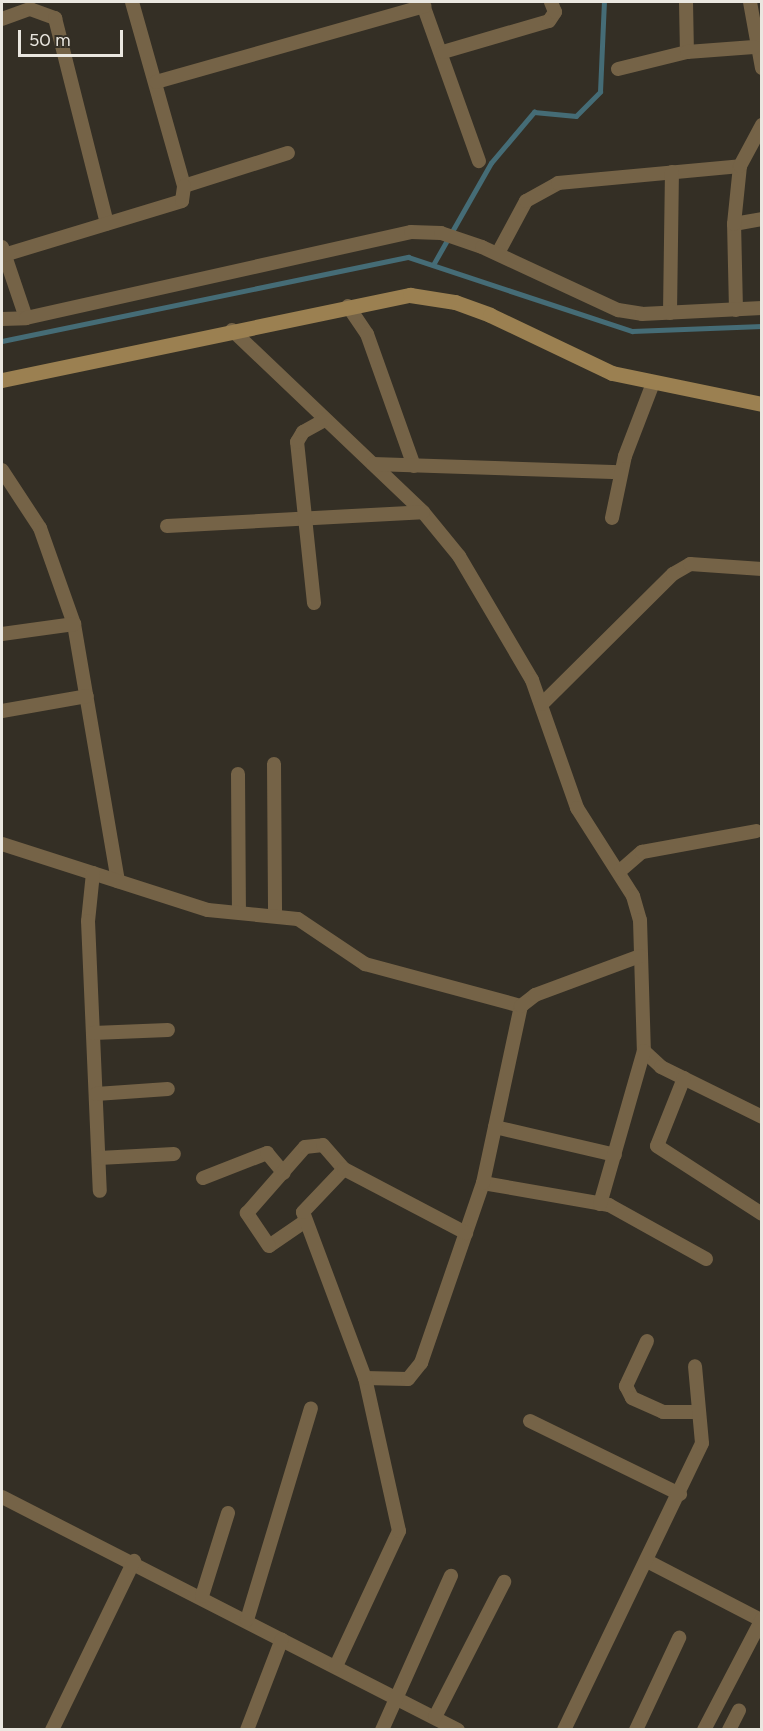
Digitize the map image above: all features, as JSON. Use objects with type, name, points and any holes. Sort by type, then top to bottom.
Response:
[{"type":"street","points":[[26,318],[3,251],[107,224],[182,201],[184,186],[132,2]]},
{"type":"street","points":[[443,52],[549,21],[555,12],[551,2]]},
{"type":"street","points":[[686,2],[687,52]]},
{"type":"street","points":[[750,2],[754,47],[762,68]]},
{"type":"street","points":[[156,82],[423,4],[443,52],[479,161]]},
{"type":"street","points":[[2,19],[30,9],[55,18],[107,224]]},
{"type":"street","points":[[618,69],[687,52],[754,47]]},
{"type":"street","points":[[736,310],[734,224],[740,166],[762,125]]},
{"type":"street","points":[[184,186],[288,153]]},
{"type":"street","points":[[498,253],[510,224],[538,191],[558,183],[740,166]]},
{"type":"street","points":[[669,313],[672,172]]},
{"type":"street","points":[[734,224],[762,219]]},
{"type":"street","points":[[2,319],[26,318],[364,240],[441,233],[498,253],[593,302],[642,314],[762,308]]},
{"type":"street","points":[[2,380],[89,366],[232,330],[410,295],[455,302],[601,369],[653,383],[762,404]]},
{"type":"street","points":[[348,306],[367,334],[414,466]]},
{"type":"street","points":[[232,330],[423,512],[483,593],[542,704],[577,808],[621,870],[640,920],[644,1051],[600,1204]]},
{"type":"street","points":[[612,518],[620,472],[653,383]]},
{"type":"street","points":[[314,603],[297,442],[303,432],[325,420]]},
{"type":"street","points":[[373,464],[620,472]]},
{"type":"street","points":[[2,470],[40,528],[74,624],[118,881]]},
{"type":"street","points":[[167,526],[423,512]]},
{"type":"street","points":[[542,704],[673,574],[690,564],[762,569]]},
{"type":"street","points":[[2,634],[74,624]]},
{"type":"street","points":[[2,711],[87,696]]},
{"type":"street","points":[[274,764],[275,914]]},
{"type":"street","points":[[238,774],[238,912]]},
{"type":"street","points":[[621,870],[642,852],[756,831]]},
{"type":"street","points":[[2,844],[208,910],[275,914],[298,919],[365,964],[521,1006]]},
{"type":"street","points":[[93,873],[88,921],[100,1191]]},
{"type":"street","points":[[365,1378],[396,1381],[416,1372],[482,1187],[521,1006],[535,995],[640,956]]},
{"type":"street","points":[[93,1033],[168,1030]]},
{"type":"street","points":[[644,1051],[684,1078],[762,1117]]},
{"type":"street","points":[[684,1078],[657,1146],[762,1214]]},
{"type":"street","points":[[96,1094],[168,1089]]},
{"type":"street","points":[[495,1127],[615,1155]]},
{"type":"street","points":[[304,1222],[269,1245],[249,1220],[250,1209],[313,1144],[336,1155],[344,1169],[466,1233]]},
{"type":"street","points":[[99,1158],[174,1154]]},
{"type":"street","points":[[203,1178],[267,1154],[284,1173]]},
{"type":"street","points":[[336,1666],[399,1532],[365,1378],[304,1222],[305,1205],[344,1169]]},
{"type":"street","points":[[482,1187],[600,1204],[623,1210],[706,1259]]},
{"type":"street","points":[[647,1341],[626,1386],[632,1398],[663,1412],[698,1412]]},
{"type":"street","points":[[564,1730],[680,1494],[702,1443],[695,1366]]},
{"type":"street","points":[[247,1620],[311,1408]]},
{"type":"street","points":[[530,1421],[680,1494]]},
{"type":"street","points":[[2,1497],[134,1561],[458,1730]]},
{"type":"street","points":[[202,1596],[228,1513]]},
{"type":"street","points":[[52,1730],[134,1561]]},
{"type":"street","points":[[647,1561],[761,1619],[704,1730]]},
{"type":"street","points":[[382,1730],[451,1576]]},
{"type":"street","points":[[435,1717],[504,1582]]},
{"type":"street","points":[[636,1730],[679,1638]]},
{"type":"street","points":[[248,1730],[282,1639]]},
{"type":"street","points":[[729,1730],[739,1710]]},
{"type":"waterway","points":[[433,265],[491,163],[534,112],[576,116],[600,92],[604,2]]},
{"type":"waterway","points":[[2,341],[408,257],[632,331],[762,326]]}]
